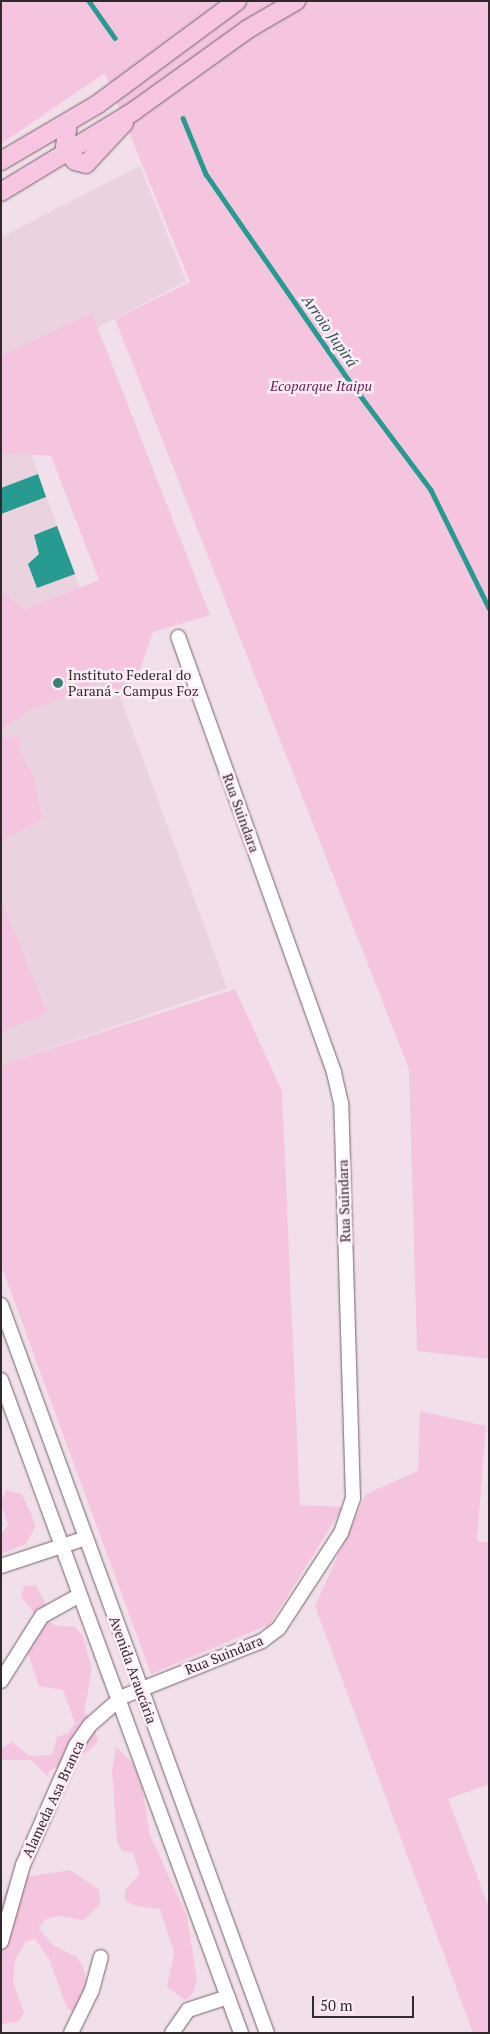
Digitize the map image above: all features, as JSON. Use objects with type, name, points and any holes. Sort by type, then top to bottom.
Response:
[{"type":"main road","points":[[1,161],[68,122],[237,1]]},
{"type":"main road","points":[[1,192],[68,153],[134,111],[248,28],[296,1]]},
{"type":"main road","points":[[68,122],[63,140],[68,153]]},
{"type":"street","name":"Rua Suindara","points":[[144,1687],[262,1641],[279,1628],[341,1533],[353,1499],[341,1103],[336,1080],[178,637]]},
{"type":"street","name":"Avenida Araucária","points":[[1,1306],[83,1539],[144,1687],[268,2033]]},
{"type":"street","name":"Avenida Araucária","points":[[1,1380],[241,2033]]},
{"type":"street","points":[[1,1566],[83,1539]]},
{"type":"street","points":[[1,1680],[42,1616],[80,1595]]},
{"type":"street","name":"Alameda Asa Branca","points":[[1,1942],[23,1865],[76,1745],[119,1700],[144,1687]]},
{"type":"street","points":[[70,2033],[92,1990],[101,1957]]},
{"type":"street","points":[[172,2033],[188,2010],[228,1996]]},
{"type":"shaded area","name":"Instituto Federal do Paraná - Campus Foz","points":[[140,166],[186,281],[3,378],[227,988],[1,1065],[1,237]]},
{"type":"shaded area","points":[[38,474],[46,497],[1,514],[1,488]]},
{"type":"shaded area","points":[[57,526],[75,574],[37,588],[28,564],[39,554],[34,535]]},
{"type":"green space","name":"Ecoparque Itaipu","points":[[1,1],[489,1],[489,1359],[417,1351],[409,1069],[115,319],[190,282],[105,73],[1,144]]},
{"type":"green space","points":[[92,313],[210,615],[153,632],[138,675],[122,696],[104,680],[28,711],[2,730],[1,590],[24,610],[99,580],[51,456],[1,453],[1,356]]},
{"type":"green space","points":[[1,737],[22,739],[18,747],[34,778],[42,819],[1,842]]},
{"type":"green space","points":[[1,899],[47,1013],[1,1032]]},
{"type":"green space","points":[[235,989],[282,1091],[300,1505],[343,1507],[270,1624],[151,1674],[1,1265],[1,1065]]},
{"type":"green space","points":[[420,1411],[486,1426],[477,1541],[489,1543],[489,1784],[448,1799],[489,1907],[489,2033],[473,2033],[315,1606],[366,1494],[418,1471]]},
{"type":"green space","points":[[6,1490],[22,1494],[36,1525],[26,1544],[1,1554],[1,1534],[8,1525],[1,1503]]},
{"type":"green space","points":[[36,1585],[46,1605],[44,1617],[53,1625],[75,1627],[83,1636],[92,1668],[84,1713],[93,1719],[98,1741],[90,1750],[49,1771],[48,1777],[31,1760],[2,1760],[2,1748],[12,1742],[29,1756],[52,1755],[57,1737],[68,1733],[75,1723],[63,1690],[39,1686],[28,1653],[37,1616],[21,1597],[24,1586]]},
{"type":"green space","points":[[116,1747],[133,1763],[142,1787],[150,1835],[187,1916],[197,1980],[194,1992],[185,2000],[167,1987],[174,1953],[160,1909],[135,1906],[125,1900],[125,1890],[140,1874],[133,1853],[122,1851],[117,1841],[112,1770]]},
{"type":"green space","points":[[70,1870],[99,1890],[100,1904],[84,1920],[58,1916],[46,1919],[38,1928],[53,1945],[77,1957],[83,1967],[88,1985],[77,2014],[67,2008],[49,1959],[35,1939],[25,1942],[15,1961],[13,1982],[24,2013],[18,2022],[1,2024],[1,1901],[12,1879]]},
{"type":"waterway","name":"Arroio Jupirá","points":[[89,1],[115,38]]},
{"type":"waterway","name":"Arroio Jupirá","points":[[183,118],[206,174],[348,379],[431,490],[489,608]]},
{"type":"place","name":"Instituto Federal do Paraná - Campus Foz","points":[[58,683]]}]
